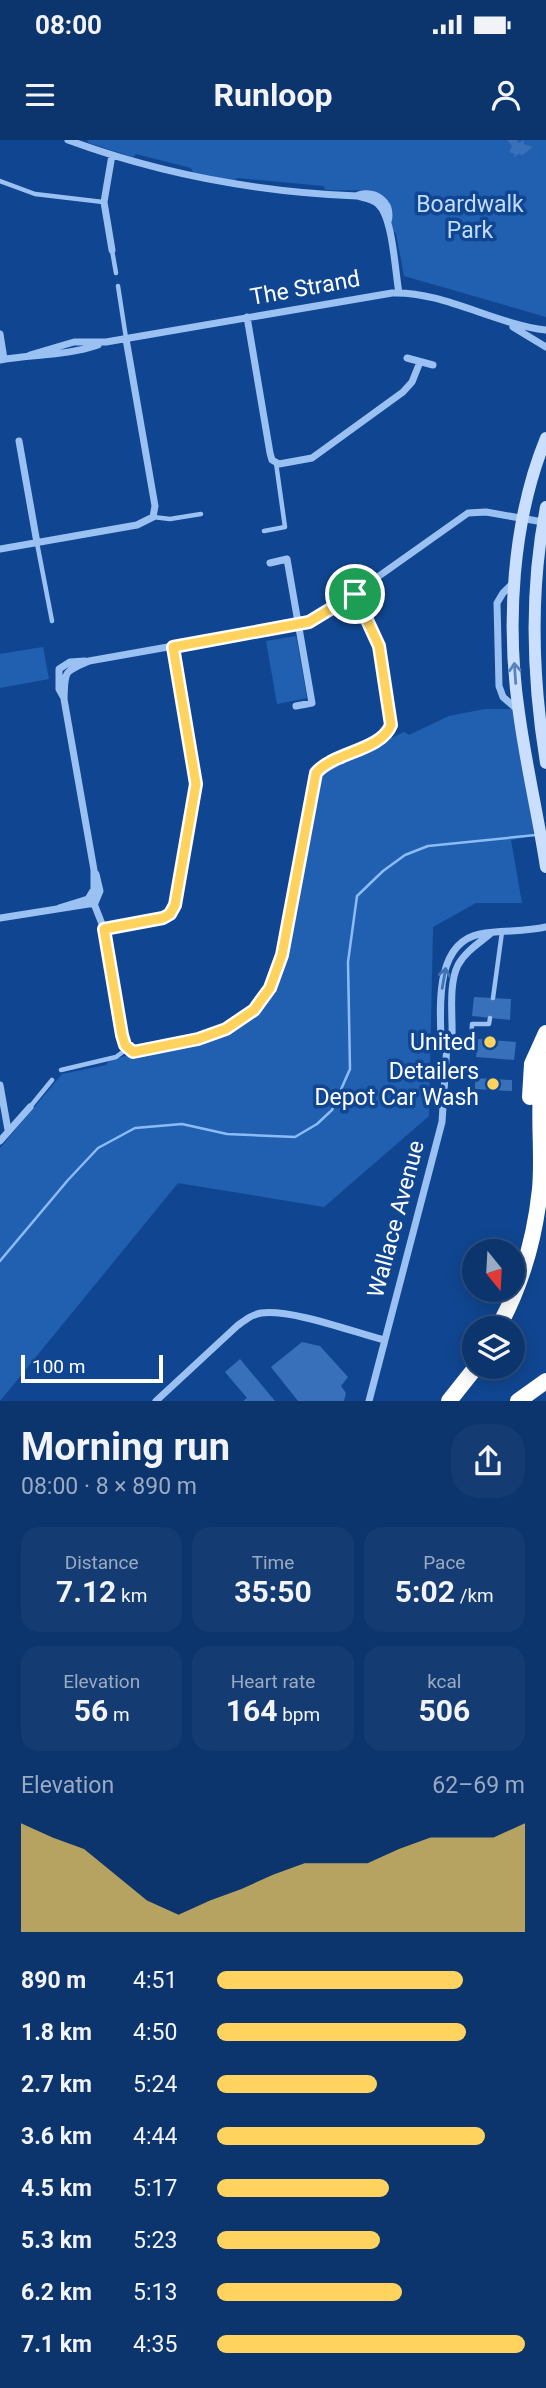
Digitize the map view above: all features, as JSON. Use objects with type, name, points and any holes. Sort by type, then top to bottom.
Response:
[{"type":"highway","points":[[539,1148],[530,1097],[531,1075],[537,1047],[546,1033]]},
{"type":"highway","points":[[505,1316],[531,1246],[540,1188],[541,1082],[546,1060]]},
{"type":"highway","points":[[449,1401],[466,1379]]},
{"type":"highway","points":[[518,1401],[546,1381]]},
{"type":"main road","points":[[545,862],[519,711],[513,641],[516,580],[524,519],[534,471],[546,438]]},
{"type":"main road","points":[[546,507],[535,590],[534,666],[546,760]]},
{"type":"street","points":[[68,140],[112,155],[227,184],[357,196],[371,194],[381,198],[389,211],[388,223],[399,293]]},
{"type":"street","points":[[112,155],[104,202],[112,250]]},
{"type":"street","name":"The Strand","points":[[2,360],[30,355],[66,354],[106,342],[399,293],[424,296],[509,324],[546,330]]},
{"type":"street","points":[[247,317],[270,453],[276,463],[286,464],[312,457],[407,388],[420,362]]},
{"type":"street","name":"The Strand","points":[[509,324],[546,347]]},
{"type":"street","points":[[0,334],[2,360]]},
{"type":"street","points":[[0,549],[136,525],[153,517],[155,506],[126,339]]},
{"type":"street","points":[[407,358],[433,365]]},
{"type":"street","points":[[19,441],[37,543]]},
{"type":"street","points":[[355,594],[379,646],[391,725],[383,737],[325,765],[316,773],[276,976],[254,1010],[226,1029],[198,1039],[133,1052],[122,1035],[104,929],[93,900],[94,870],[64,699],[65,674],[72,667],[89,661],[299,625],[316,619],[468,513],[486,512],[543,522]]},
{"type":"street","points":[[270,563],[287,559],[312,703],[296,706]]},
{"type":"street","points":[[104,929],[163,918],[170,914],[175,905],[196,784],[173,647]]},
{"type":"street","points":[[534,666],[546,654]]},
{"type":"street","points":[[0,918],[93,900]]},
{"type":"street","name":"Wallace Avenue","points":[[447,1046],[441,1039],[442,983],[446,966],[463,943],[478,934],[546,928]]},
{"type":"street","name":"Wallace Avenue","points":[[369,1401],[442,1122],[447,1046],[453,1039],[453,985],[458,964],[490,934]]},
{"type":"street","points":[[0,1085],[8,1130]]},
{"type":"street","points":[[0,1141],[30,1107]]},
{"type":"street","points":[[156,1401],[237,1326],[248,1317],[260,1313],[283,1314],[384,1340]]},
{"type":"lane","points":[[0,181],[35,194],[104,202]]},
{"type":"lane","points":[[112,250],[116,273]]},
{"type":"lane","points":[[118,286],[126,339]]},
{"type":"lane","points":[[264,531],[285,527],[276,463]]},
{"type":"lane","points":[[153,517],[170,519],[201,514]]},
{"type":"lane","points":[[37,543],[52,621]]},
{"type":"lane","points":[[493,998],[502,932]]},
{"type":"lane","points":[[447,1046],[471,1049],[472,1024],[489,1024],[490,1018]]},
{"type":"lane","points":[[61,1070],[116,1057],[128,1048]]},
{"type":"lane","points":[[30,1107],[52,1080]]},
{"type":"green space","name":"Boardwalk Park","points":[[87,140],[546,140],[546,317],[404,276],[387,204],[373,192],[326,190],[323,186],[237,178],[234,181],[193,172],[191,168],[136,154],[133,157],[89,143]]},
{"type":"green space","points":[[296,636],[307,698],[277,704],[266,641]]},
{"type":"green space","points":[[43,647],[49,679],[0,688],[0,654]]},
{"type":"green space","points":[[485,709],[514,709],[534,836],[511,840],[522,903],[476,903],[433,927],[429,1116],[324,1207],[178,1183],[0,1401],[0,1148],[62,1074],[106,1065],[109,1061],[128,1055],[135,1056],[203,1041],[222,1034],[255,1011],[282,971],[318,781],[322,772],[404,732],[409,735],[449,716]]},
{"type":"building","points":[[507,140],[517,140],[518,143],[524,140],[524,144],[533,147],[521,156],[520,153],[513,158],[515,154],[509,152],[512,146]]},
{"type":"building","points":[[474,997],[511,999],[510,1020],[472,1016]]},
{"type":"building","points":[[478,1039],[516,1042],[514,1060],[476,1057]]},
{"type":"building","name":"Detailers Depot Car Wash","points":[[475,1078],[512,1080],[512,1091],[475,1089]]},
{"type":"building","points":[[302,1342],[320,1346],[348,1377],[341,1386],[346,1393],[344,1401],[298,1401],[271,1367]]},
{"type":"building","points":[[240,1359],[275,1401],[243,1401],[247,1398],[225,1372]]},
{"type":"waterway","points":[[0,1261],[98,1148],[135,1128],[182,1124],[227,1134],[295,1137],[317,1124],[332,1110],[350,1069],[348,962],[357,896],[383,871],[405,855],[428,846],[536,835]]},
{"type":"place","name":"United","points":[[490,1042]]},
{"type":"place","name":"Detailers Depot Car Wash","points":[[493,1084]]},
{"type":"route","points":[[355,594],[379,646],[391,725],[383,737],[325,765],[316,773],[276,976],[254,1010],[236,1024],[198,1039],[133,1052],[125,1045],[122,1035],[104,929],[163,918],[173,911],[175,905],[196,784],[173,647],[299,625],[324,615],[355,594]]}]
